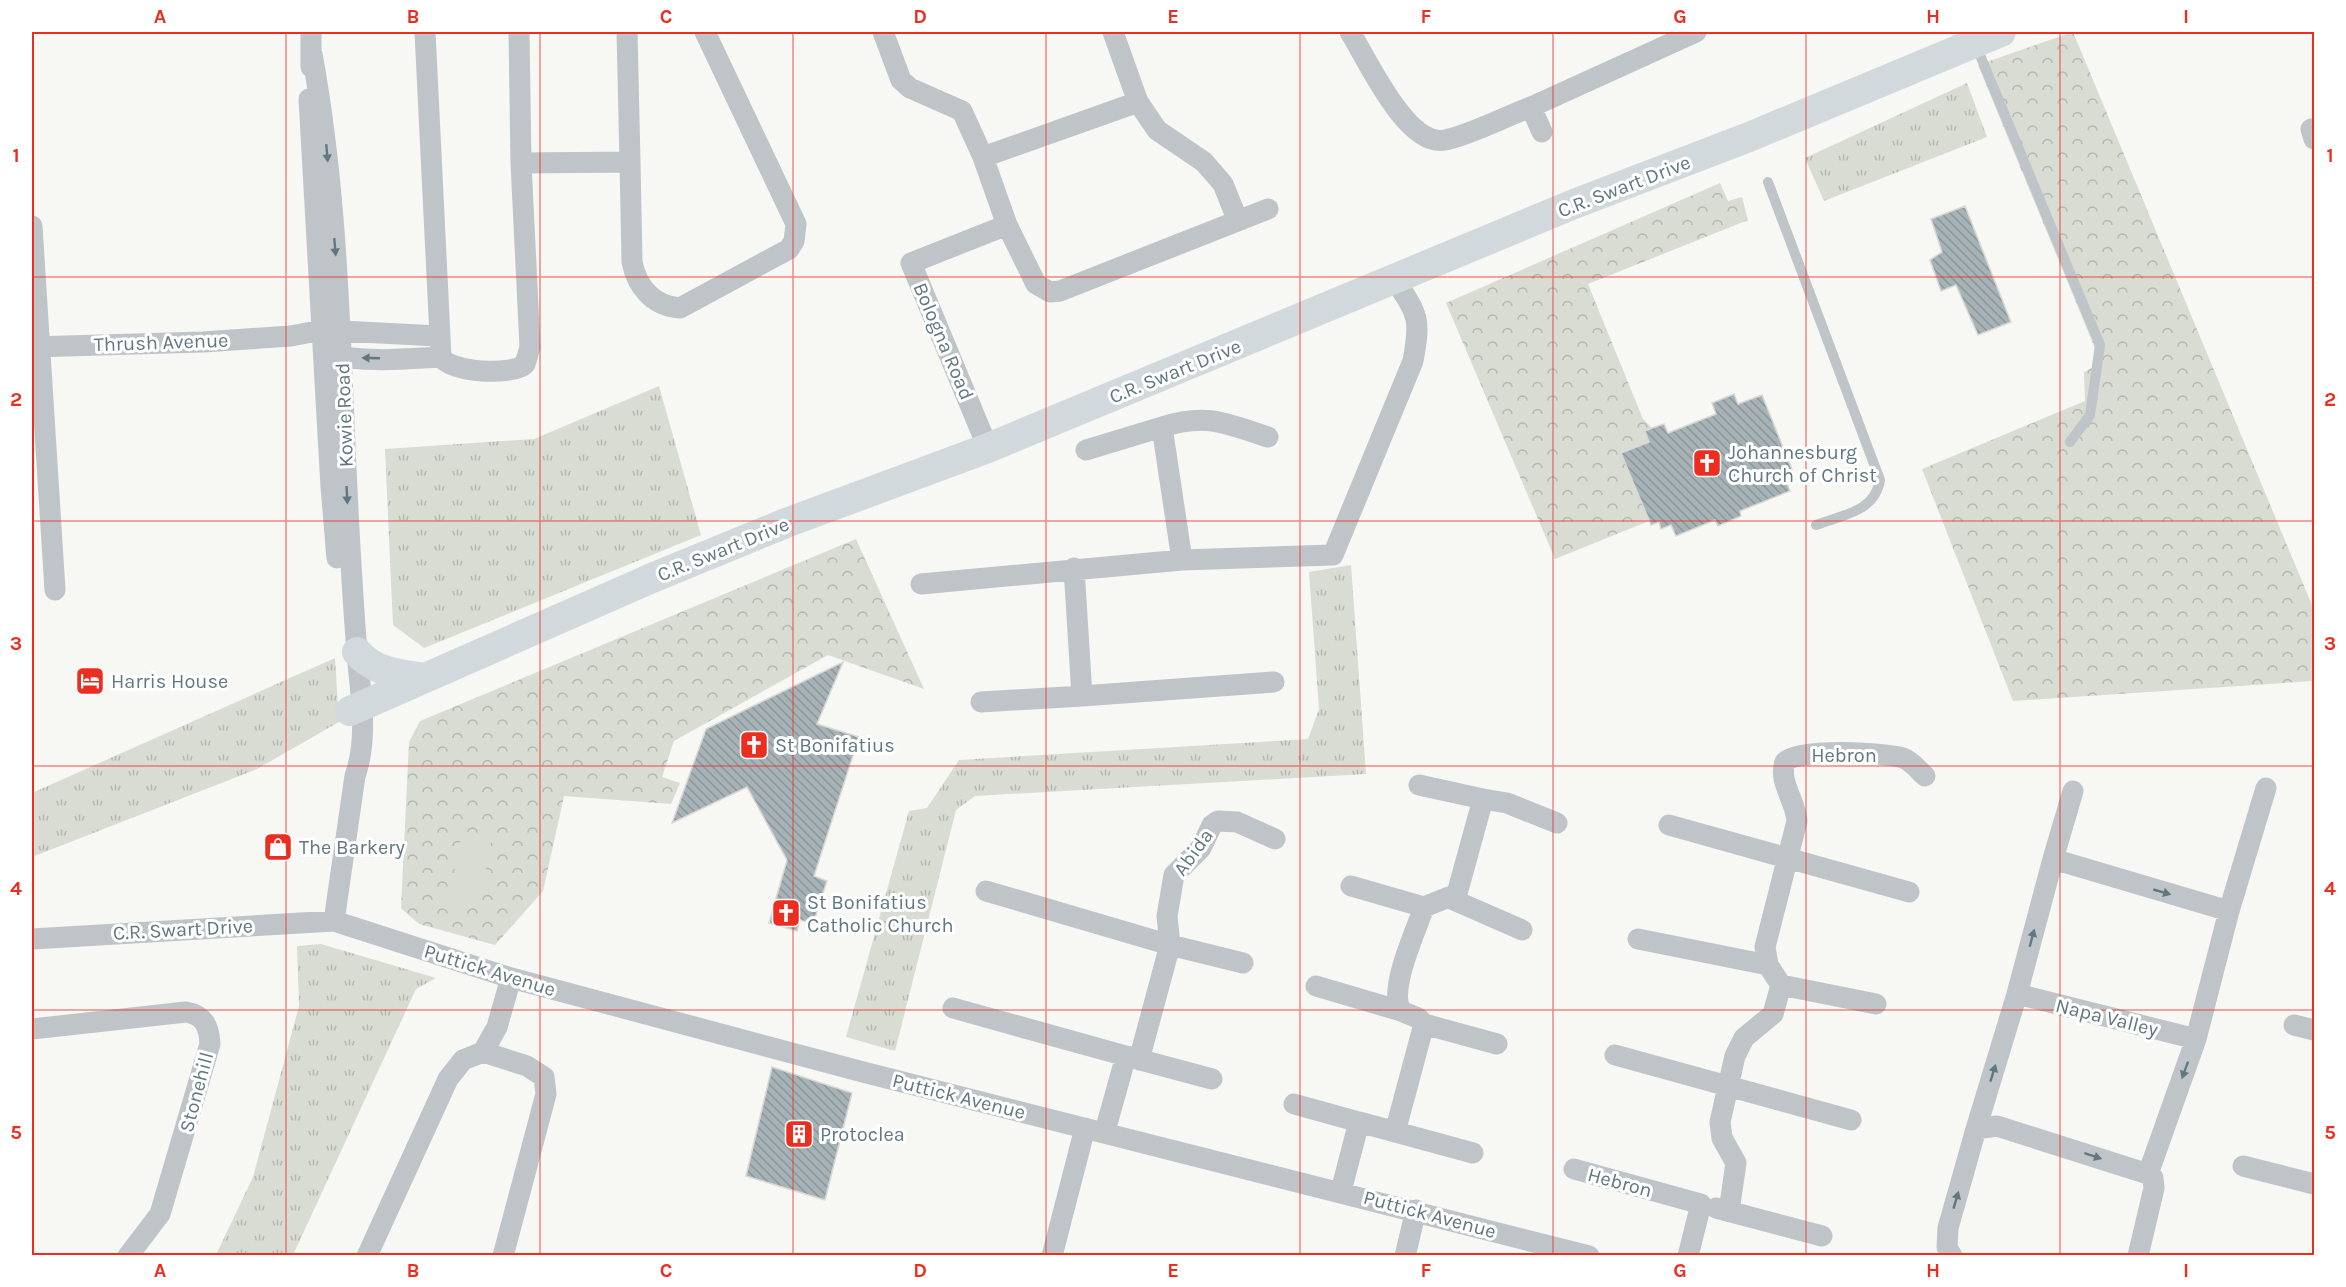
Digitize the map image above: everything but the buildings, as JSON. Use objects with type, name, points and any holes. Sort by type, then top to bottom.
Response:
[{"type":"street","name":"Kowie Road","points":[[311,32],[312,54],[308,110],[332,331],[356,708],[363,755],[355,776],[334,921]]},
{"type":"street","points":[[425,32],[438,336],[441,357],[448,366],[466,370],[521,368],[528,358],[519,32]]},
{"type":"street","points":[[627,32],[632,262],[635,277],[641,289],[664,305],[680,308],[789,249],[794,241],[796,225],[705,32]]},
{"type":"street","points":[[883,32],[901,80],[910,88],[962,111],[983,158],[1007,225],[1036,284],[1050,292],[1060,291],[1268,209]]},
{"type":"street","points":[[1113,32],[1138,102],[1157,130],[1204,162],[1223,184],[1238,221]]},
{"type":"street","points":[[1350,32],[1405,122],[1423,136],[1444,141],[1531,107],[1696,32]]},
{"type":"street","name":"C.R. Swart Drive","points":[[356,708],[683,565],[988,448],[1574,204],[1749,137],[1988,37]]},
{"type":"street","points":[[983,158],[1138,102]]},
{"type":"street","points":[[1531,107],[1542,132]]},
{"type":"street","points":[[521,163],[630,162]]},
{"type":"street","name":"Bologna Road","points":[[988,448],[911,263],[1007,225]]},
{"type":"street","points":[[32,226],[35,346],[55,590]]},
{"type":"street","points":[[921,584],[1074,568],[1182,560],[1333,555],[1413,361],[1418,326],[1416,312],[1395,280]]},
{"type":"street","name":"Thrush Avenue","points":[[35,346],[203,342],[332,331],[438,336]]},
{"type":"street","points":[[291,336],[332,355],[441,357]]},
{"type":"street","name":"Kowie Road","points":[[332,355],[357,652],[356,708]]},
{"type":"street","points":[[1086,450],[1183,421],[1214,420],[1268,437]]},
{"type":"street","points":[[1162,427],[1182,560]]},
{"type":"street","points":[[1074,568],[1082,696]]},
{"type":"street","points":[[357,652],[366,662],[388,673],[425,678]]},
{"type":"street","points":[[981,702],[1274,682]]},
{"type":"street","name":"Hebron","points":[[1781,985],[1768,965],[1765,940],[1797,821],[1794,801],[1783,777],[1784,765],[1788,759],[1809,754],[1889,755],[1908,760],[1924,776]]},
{"type":"street","points":[[1419,784],[1507,803],[1557,823]]},
{"type":"street","points":[[2148,1174],[2196,1039],[2229,911],[2266,788]]},
{"type":"street","points":[[1952,1256],[1947,1247],[1948,1228],[2017,994],[2073,791]]},
{"type":"street","points":[[1351,886],[1424,907],[1449,898],[1458,891],[1483,799]]},
{"type":"street","name":"Abida","points":[[1052,1256],[1095,1130],[1132,1058],[1170,945],[1167,916],[1174,875],[1201,848],[1212,825],[1226,820],[1237,822],[1275,839]]},
{"type":"street","points":[[1669,825],[1909,892]]},
{"type":"street","points":[[2053,860],[2229,911]]},
{"type":"street","points":[[986,891],[1170,945],[1243,963]]},
{"type":"street","points":[[1449,898],[1522,930]]},
{"type":"street","points":[[1401,1011],[1396,1002],[1398,983],[1424,907]]},
{"type":"street","name":"C.R. Swart Drive","points":[[32,939],[334,921]]},
{"type":"street","name":"Puttick Avenue","points":[[334,921],[511,978],[1588,1255]]},
{"type":"street","points":[[1638,939],[1768,965]]},
{"type":"street","points":[[367,1256],[448,1079],[463,1060],[483,1052],[497,1027],[511,978]]},
{"type":"street","points":[[1729,1211],[1736,1163],[1722,1138],[1720,1122],[1728,1086],[1739,1045],[1748,1034],[1773,1014],[1781,985],[1876,1004]]},
{"type":"street","points":[[1316,986],[1401,1011],[1418,1018],[1424,1024],[1497,1044]]},
{"type":"street","name":"Napa Valley","points":[[2017,994],[2196,1039]]},
{"type":"street","points":[[953,1008],[1212,1080]]},
{"type":"street","name":"Stonehill","points":[[32,1029],[186,1012],[203,1019],[209,1029],[210,1044],[170,1188],[160,1214],[128,1256]]},
{"type":"street","points":[[1395,1132],[1424,1024]]},
{"type":"street","points":[[2294,1025],[2314,1030]]},
{"type":"street","points":[[483,1052],[536,1071],[544,1077],[546,1085],[542,1109],[503,1256]]},
{"type":"street","points":[[1615,1055],[1851,1120]]},
{"type":"street","points":[[1294,1104],[1473,1153]]},
{"type":"street","points":[[1341,1191],[1359,1122]]},
{"type":"street","points":[[1976,1129],[1997,1126],[2148,1174],[2153,1178],[2154,1188],[2138,1256]]},
{"type":"street","points":[[2243,1166],[2314,1184]]},
{"type":"street","name":"Hebron","points":[[1574,1169],[1822,1236]]},
{"type":"street","points":[[1688,1256],[1701,1204]]},
{"type":"street","points":[[1405,1256],[1416,1210]]},
{"type":"lane","points":[[1988,37],[2100,345],[2090,415],[2070,442]]},
{"type":"lane","points":[[1768,182],[1880,480],[1875,498],[1868,506],[1816,525]]},
{"type":"green space","points":[[2073,32],[2314,610],[2314,681],[2013,701],[1922,469],[2085,401],[2084,372],[2101,363],[1978,65]]},
{"type":"green space","points":[[1967,83],[1987,137],[1824,201],[1805,158]]},
{"type":"green space","points":[[1720,183],[1728,201],[1742,197],[1748,220],[1588,284],[1643,419],[1652,428],[1645,431],[1649,442],[1622,453],[1649,521],[1555,559],[1446,303]]},
{"type":"green space","points":[[659,386],[701,535],[424,648],[393,625],[385,449],[534,439]]},
{"type":"green space","points":[[856,539],[924,689],[828,655],[674,741],[662,777],[680,783],[671,804],[564,796],[543,891],[495,945],[419,924],[401,908],[409,742],[420,721]]},
{"type":"green space","points":[[1351,565],[1366,774],[975,796],[956,810],[895,1051],[846,1037],[909,811],[927,808],[959,760],[1308,739],[1319,709],[1309,572]]},
{"type":"green space","points":[[335,658],[339,722],[257,769],[32,857],[32,793]]},
{"type":"green space","points":[[462,831],[492,837],[479,906],[449,900]]},
{"type":"green space","points":[[321,944],[436,978],[416,989],[293,1255],[216,1255],[253,1177],[299,1006],[297,946]]},
{"type":"place","name":"Johannesburg Church of Christ","points":[[1707,463]]},
{"type":"place","name":"Harris House","points":[[90,681]]},
{"type":"place","name":"St Bonifatius","points":[[754,745]]},
{"type":"place","name":"The Barkery","points":[[278,847]]},
{"type":"place","name":"St Bonifatius Catholic Church","points":[[786,913]]},
{"type":"place","name":"Protoclea","points":[[799,1134]]}]
